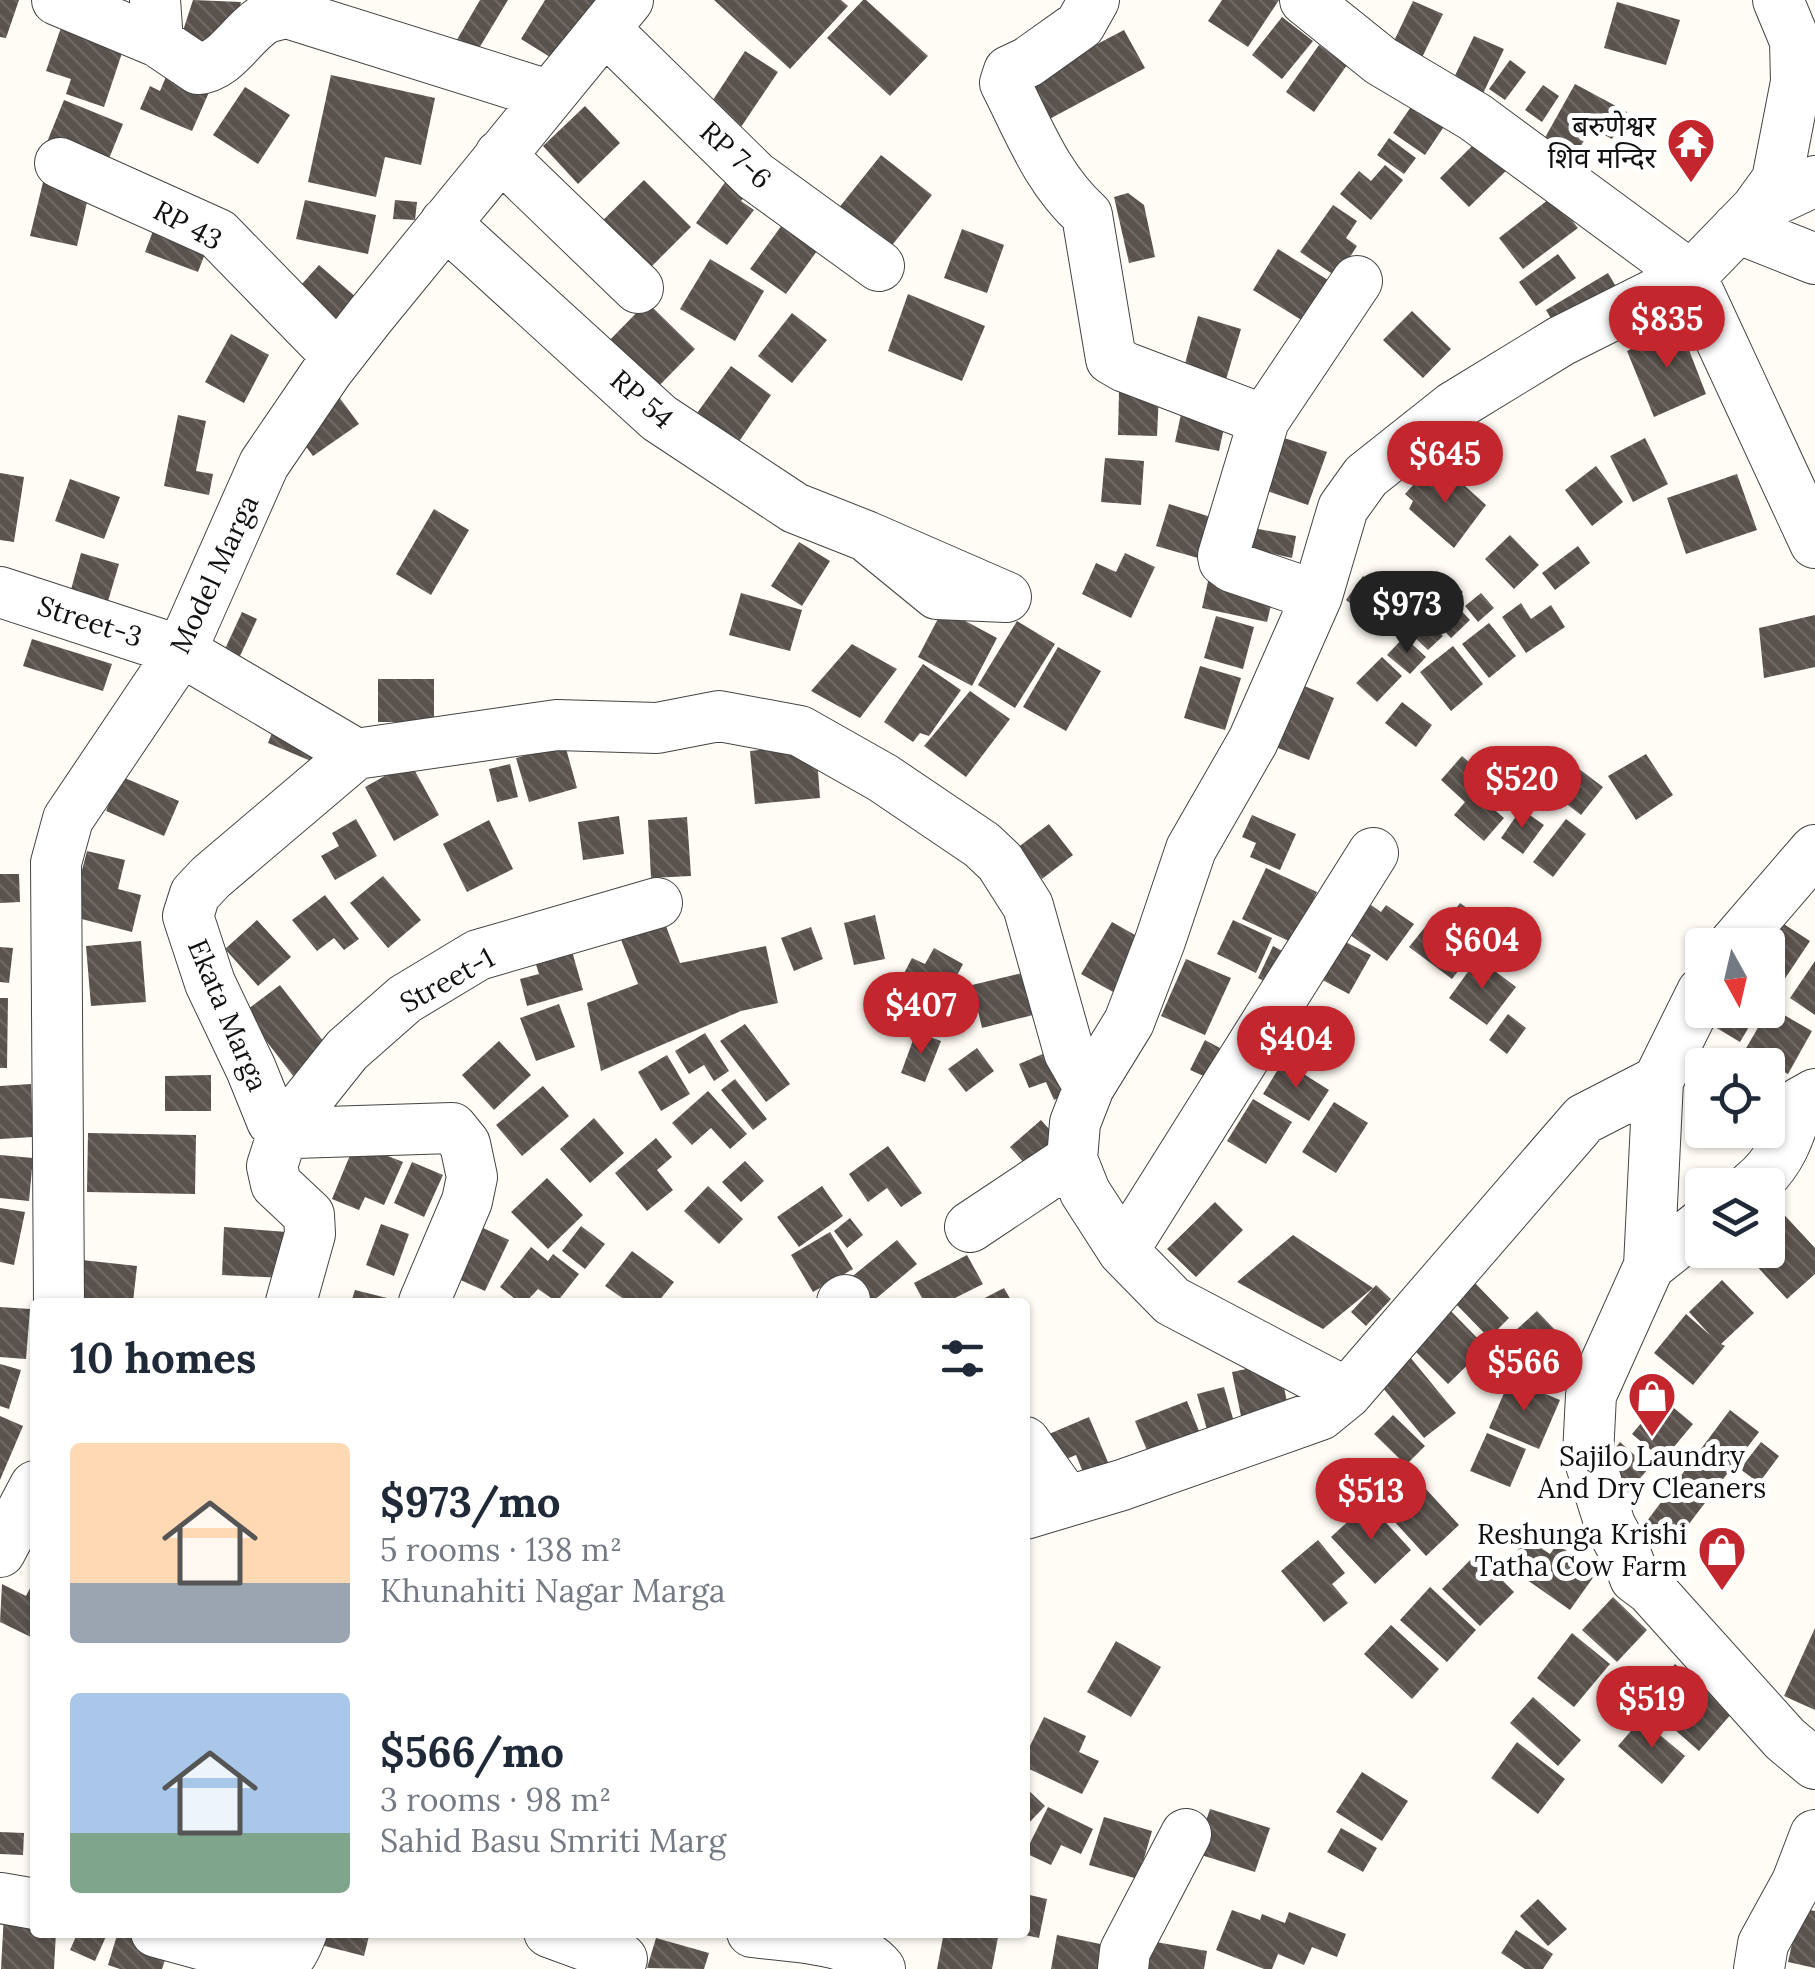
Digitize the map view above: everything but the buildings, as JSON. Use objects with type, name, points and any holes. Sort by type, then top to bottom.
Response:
[{"type":"street","points":[[57,0],[157,21],[198,70],[213,66],[262,21],[286,13],[548,95]]},
{"type":"street","points":[[1094,0],[1080,25],[1009,71],[1005,83],[1054,180],[1087,214],[1111,359],[1264,420]]},
{"type":"street","points":[[1305,0],[1381,61],[1474,117],[1691,276],[1815,543]]},
{"type":"street","points":[[1347,1394],[1172,1301],[1124,1251],[1085,1192],[1072,1159],[1075,1123],[1090,1088],[1129,1022],[1191,849],[1254,741],[1317,596],[1343,508],[1366,476],[1453,408],[1561,340],[1691,276],[1747,218],[1777,180],[1796,82],[1795,40],[1778,0]]},
{"type":"street","name":"Model Marga","points":[[58,1298],[56,863],[68,818],[180,651],[264,464],[338,357],[616,14]]},
{"type":"street","name":"RP 7-6","points":[[616,14],[755,176],[879,266]]},
{"type":"street","points":[[500,155],[638,288]]},
{"type":"street","name":"RP 43","points":[[60,163],[218,234],[338,357]]},
{"type":"street","points":[[1747,218],[1815,181]]},
{"type":"street","points":[[1747,218],[1815,260]]},
{"type":"street","name":"RP 54","points":[[445,223],[659,418],[796,508],[866,536]]},
{"type":"street","points":[[1317,596],[1232,567],[1224,562],[1224,556],[1264,420],[1357,280]]},
{"type":"street","name":"Street-3","points":[[0,592],[180,651]]},
{"type":"street","points":[[180,651],[356,754],[557,725],[657,728],[719,716],[800,731],[883,778],[982,845],[1000,862],[1028,906],[1069,1052],[1090,1088]]},
{"type":"street","name":"Ekata Marga","points":[[284,1129],[272,1121],[210,983],[188,916],[194,894],[211,877],[356,754]]},
{"type":"street","points":[[1748,928],[1815,850]]},
{"type":"street","points":[[1124,1251],[1373,853]]},
{"type":"street","name":"Street-1","points":[[284,1129],[347,1050],[405,999],[478,956],[657,903]]},
{"type":"street","points":[[1685,1027],[1658,1082],[1649,1266],[1591,1395],[1588,1456],[1610,1525],[1635,1578],[1651,1590],[1785,1739],[1815,1764]]},
{"type":"street","points":[[1030,1457],[1046,1507],[1122,1485],[1320,1415],[1347,1394],[1584,1119],[1658,1082]]},
{"type":"street","points":[[1770,1168],[1788,1142],[1799,1104],[1815,1094]]},
{"type":"street","points":[[292,1298],[310,1234],[309,1215],[276,1184],[272,1166],[284,1129],[295,1133],[452,1128],[465,1144],[472,1177],[467,1201],[426,1298]]},
{"type":"street","points":[[970,1227],[1072,1159]]},
{"type":"street","points":[[1649,1266],[1685,1237]]},
{"type":"street","points":[[0,1552],[30,1495]]},
{"type":"street","points":[[1123,1969],[1125,1952],[1186,1834]]},
{"type":"street","points":[[1759,1969],[1763,1944],[1806,1884],[1815,1835]]},
{"type":"street","points":[[0,1898],[30,1903]]},
{"type":"street","points":[[178,1938],[272,1964],[293,1956],[300,1938]]},
{"type":"street","points":[[571,1938],[626,1953]]},
{"type":"street","points":[[807,1938],[850,1948],[880,1969]]},
{"type":"place","name":"बरुणेश्वर शिव मन्दिर","points":[[1691,184]]},
{"type":"place","name":"Sajilo Laundry And Dry Cleaners","points":[[1652,1438]]},
{"type":"place","name":"Reshunga Krishi Tatha Cow Farm","points":[[1722,1592]]}]
